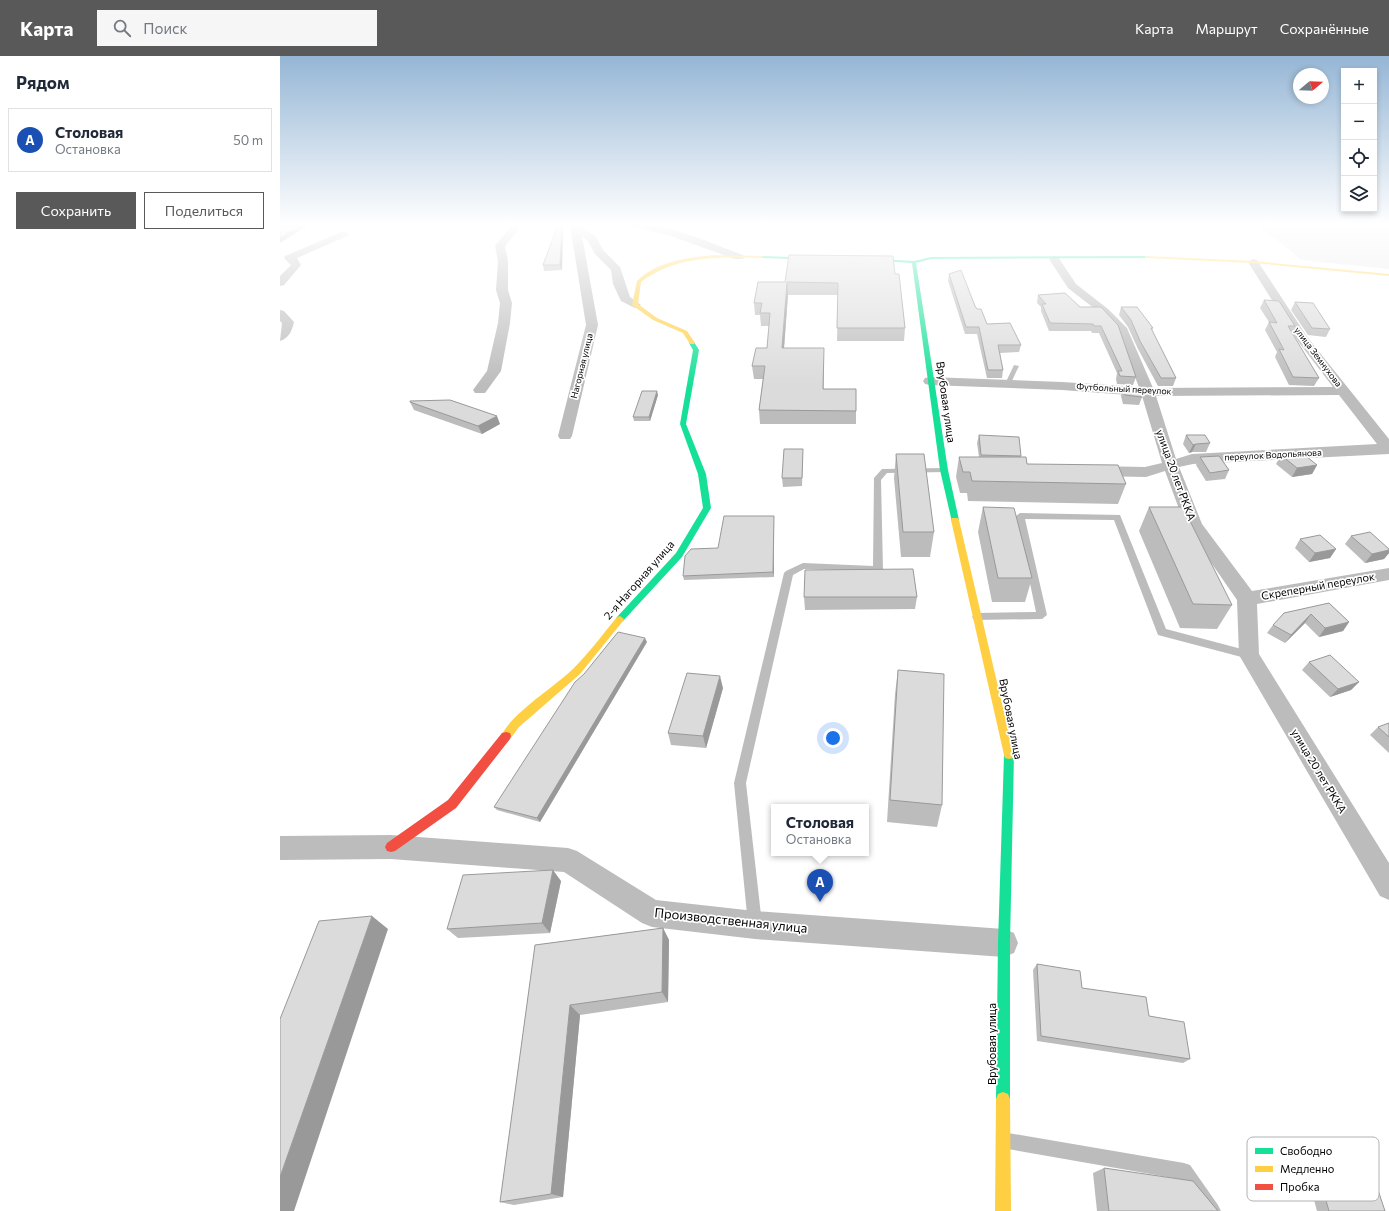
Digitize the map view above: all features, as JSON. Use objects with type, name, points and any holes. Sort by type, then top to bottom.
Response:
[{"type":"street","points":[[480,390],[494,371],[504,323],[506,303],[502,290],[502,279]]},
{"type":"street","name":"Нагорная улица","points":[[565,436],[592,325],[584,279]]},
{"type":"street","points":[[618,279],[625,299],[636,305],[639,281],[642,279]]},
{"type":"street","name":"Врубовая улица","points":[[916,279],[944,470],[1009,756],[1004,943],[1003,1211]]},
{"type":"street","name":"улица 20 лет РККА","points":[[1067,279],[1072,286],[1104,310],[1123,331],[1148,392],[1171,466],[1194,524],[1247,598],[1249,654],[1389,887]]},
{"type":"street","name":"улица Земнухова","points":[[1264,279],[1303,340],[1389,448]]},
{"type":"street","name":"2-я Нагорная улица","points":[[391,847],[452,804],[515,724],[577,671],[632,605],[679,555],[707,508],[702,474],[683,424],[691,386],[696,350],[685,332],[655,319],[636,305]]},
{"type":"street","points":[[280,314],[288,322],[286,330],[280,337]]},
{"type":"street","name":"Футбольный переулок","points":[[930,381],[1148,392],[1343,391]]},
{"type":"street","name":"переулок Водопьянова","points":[[1076,471],[1146,472],[1192,459],[1389,448]]},
{"type":"street","points":[[944,470],[959,470]]},
{"type":"street","name":"Скреперный переулок","points":[[1247,598],[1389,574]]},
{"type":"street","name":"Производственная улица","points":[[280,848],[391,847],[568,860],[652,913],[755,925],[1004,943]]},
{"type":"lane","points":[[1008,384],[1016,366]]},
{"type":"lane","points":[[755,925],[740,783],[788,572],[803,566],[878,569],[877,480],[885,471],[944,470]]},
{"type":"lane","points":[[977,617],[1042,615],[1020,516],[1117,517],[1162,632],[1249,654]]},
{"type":"lane","points":[[1004,1140],[1184,1171],[1212,1211]]},
{"type":"building","points":[[785,279],[900,279],[905,328],[837,328],[838,283],[787,282],[782,348],[824,348],[823,389],[856,389],[856,411],[759,410],[765,366],[752,366],[756,348],[767,348],[770,313],[760,313],[762,303],[754,303],[758,282],[785,282]]},
{"type":"building","points":[[951,279],[964,279],[975,306],[977,309],[981,309],[987,324],[1010,323],[1021,345],[998,345],[1003,370],[988,370],[979,327],[966,327]]},
{"type":"building","points":[[1065,293],[1080,307],[1101,307],[1118,325],[1136,377],[1120,376],[1118,371],[1122,371],[1101,326],[1094,326],[1093,324],[1050,323],[1042,304],[1046,304],[1038,295]]},
{"type":"building","points":[[1264,300],[1279,301],[1295,326],[1288,326],[1319,378],[1293,377],[1279,349],[1284,350],[1269,322],[1277,323]]},
{"type":"building","points":[[1295,302],[1313,303],[1330,329],[1312,328]]},
{"type":"building","points":[[1121,307],[1137,307],[1153,328],[1151,328],[1176,378],[1161,378],[1140,341],[1131,320]]},
{"type":"building","points":[[1123,388],[1140,389],[1142,397],[1125,395]]},
{"type":"building","points":[[642,391],[657,391],[649,417],[633,417]]},
{"type":"building","points":[[450,400],[497,416],[478,426],[410,402]]},
{"type":"building","points":[[979,435],[1019,437],[1021,456],[981,455]]},
{"type":"building","points":[[1186,435],[1205,435],[1210,443],[1193,445]]},
{"type":"building","points":[[784,449],[803,449],[802,478],[782,478]]},
{"type":"building","points":[[1301,452],[1317,465],[1297,468],[1281,455]]},
{"type":"building","points":[[896,454],[924,454],[934,532],[903,532]]},
{"type":"building","points":[[1219,456],[1229,470],[1210,473],[1200,457]]},
{"type":"building","points":[[959,457],[1026,457],[1027,464],[1118,465],[1126,484],[972,481],[970,472],[963,472]]},
{"type":"building","points":[[983,507],[1014,508],[1032,578],[998,578]]},
{"type":"building","points":[[1149,507],[1183,507],[1232,605],[1193,604]]},
{"type":"building","points":[[724,516],[774,516],[773,572],[683,576],[685,556],[691,549],[718,548]]},
{"type":"building","points":[[1370,532],[1389,550],[1372,554],[1351,536]]},
{"type":"building","points":[[1320,535],[1336,549],[1315,553],[1300,539]]},
{"type":"building","points":[[913,569],[917,597],[804,597],[805,570]]},
{"type":"building","points":[[1329,603],[1349,622],[1325,628],[1311,614],[1291,635],[1273,625],[1284,613]]},
{"type":"building","points":[[618,632],[645,638],[537,818],[494,807],[575,682],[584,674]]},
{"type":"building","points":[[1330,655],[1359,682],[1338,689],[1309,662]]},
{"type":"building","points":[[898,670],[944,674],[942,805],[890,800]]},
{"type":"building","points":[[687,673],[720,676],[703,736],[668,733]]},
{"type":"building","points":[[1389,723],[1389,737],[1378,727]]},
{"type":"building","points":[[553,870],[542,923],[447,929],[463,875]]},
{"type":"building","points":[[372,916],[280,1177],[280,1019],[319,921]]},
{"type":"building","points":[[663,928],[662,992],[570,1005],[551,1194],[500,1202],[535,945]]},
{"type":"building","points":[[1037,964],[1080,971],[1082,988],[1146,997],[1149,1016],[1184,1022],[1190,1059],[1041,1036]]},
{"type":"building","points":[[1104,1168],[1193,1181],[1218,1211],[1109,1211]]},
{"type":"building","points":[[1379,1193],[1385,1211],[1329,1211],[1326,1201],[1379,1201]]},
{"type":"traffic: fast","points":[[916,279],[944,470],[955,520]]},
{"type":"traffic: fast","points":[[620,619],[679,555],[707,508],[702,474],[683,424],[696,350],[692,343]]},
{"type":"traffic: fast","points":[[1003,1099],[1004,943],[1009,755]]},
{"type":"traffic: slow","points":[[642,279],[639,281],[635,305],[655,319],[685,332],[692,343]]},
{"type":"traffic: slow","points":[[955,520],[1009,755]]},
{"type":"traffic: slow","points":[[506,736],[515,724],[577,671],[620,619]]},
{"type":"traffic: slow","points":[[1003,1099],[1003,1211]]},
{"type":"traffic: jam","points":[[391,847],[452,804],[506,736]]},
{"type":"place","name":"Столовая","points":[[820,902]]}]
